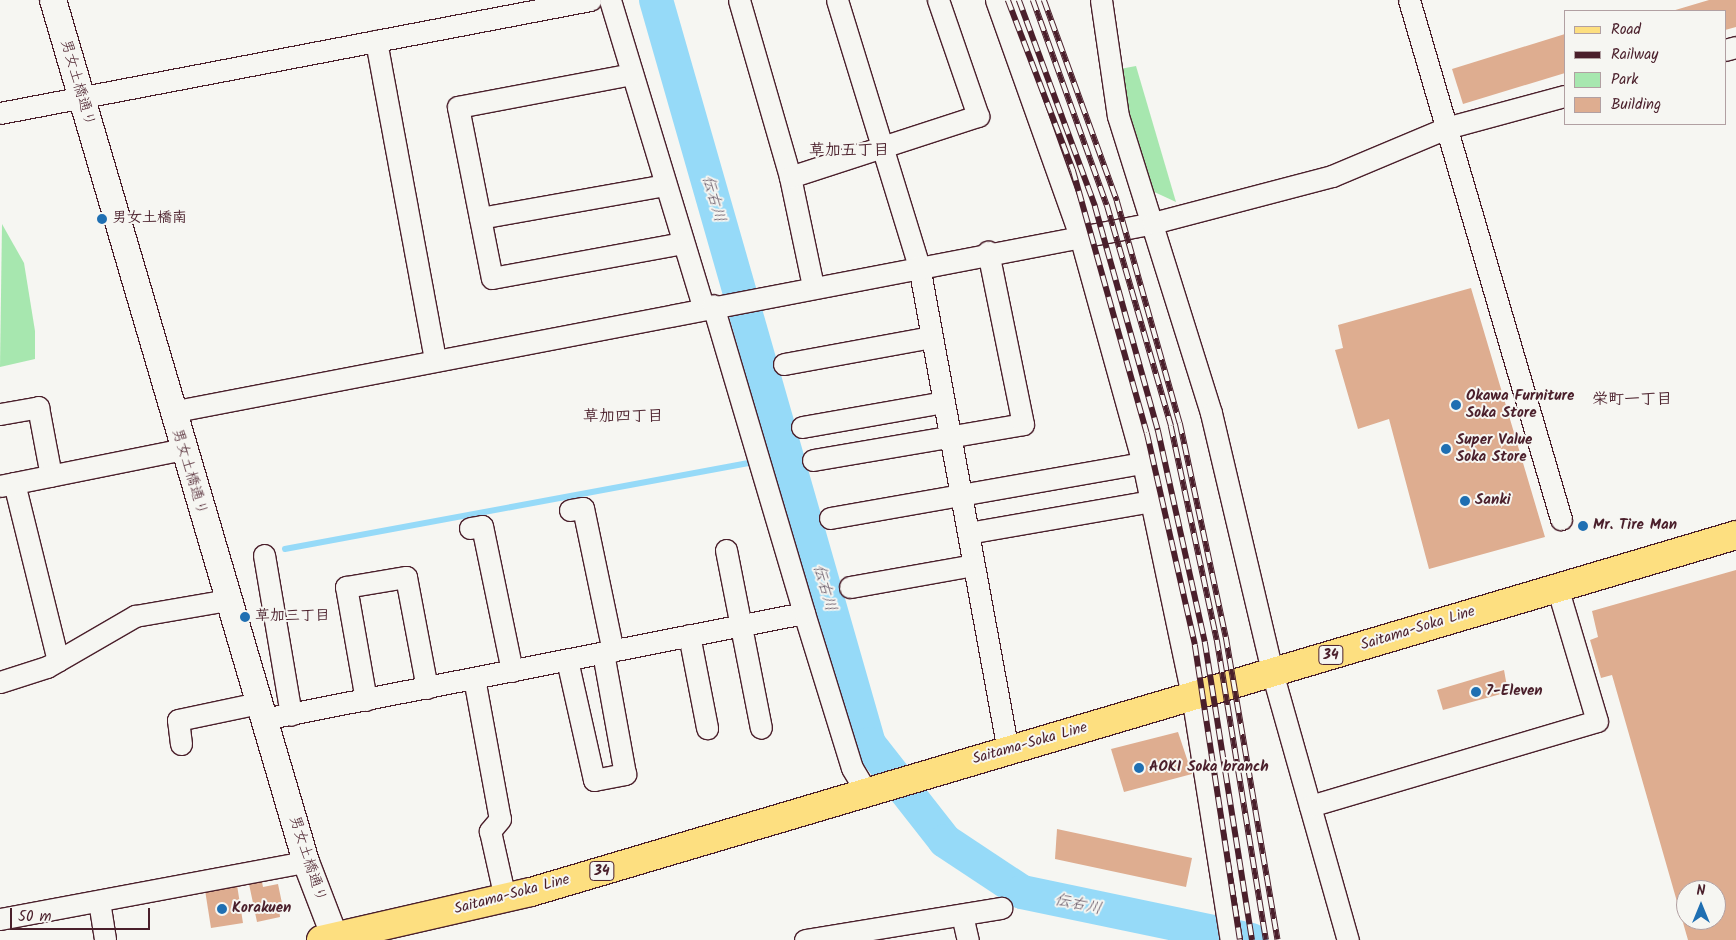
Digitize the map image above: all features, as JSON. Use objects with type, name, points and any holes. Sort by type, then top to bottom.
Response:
[{"type":"main road","name":"Saitama-Soka Line","points":[[331,939],[505,898],[1736,535]]},
{"type":"street","name":"男女土橋通り","points":[[53,0],[171,412],[306,862],[331,939]]},
{"type":"street","points":[[0,112],[376,41],[521,6],[590,0]]},
{"type":"street","points":[[610,0],[682,244],[712,305],[852,768],[866,791]]},
{"type":"street","points":[[739,0],[790,177],[813,286]]},
{"type":"street","points":[[837,0],[881,149],[919,266],[1008,750]]},
{"type":"street","points":[[790,177],[978,116],[938,0]]},
{"type":"street","points":[[996,0],[1080,236],[1143,463],[1192,695],[1231,940]]},
{"type":"street","points":[[1101,0],[1118,116],[1154,223],[1236,505],[1272,672],[1348,940]]},
{"type":"street","points":[[1409,0],[1560,519]]},
{"type":"street","points":[[376,41],[435,360]]},
{"type":"street","points":[[632,74],[458,107],[492,278],[682,244]]},
{"type":"street","points":[[171,412],[712,305],[988,252],[1154,223],[1332,176],[1446,128],[1564,96]]},
{"type":"street","points":[[480,218],[665,185]]},
{"type":"street","points":[[813,460],[951,438],[1023,424],[988,252]]},
{"type":"street","points":[[784,364],[931,337]]},
{"type":"street","points":[[802,427],[944,402]]},
{"type":"street","points":[[0,414],[38,407],[52,476]]},
{"type":"street","points":[[58,661],[7,485],[183,449]]},
{"type":"street","points":[[830,518],[1143,463]]},
{"type":"street","points":[[968,533],[1152,500]]},
{"type":"street","points":[[567,660],[594,780],[625,774],[608,652],[583,508],[570,510]]},
{"type":"street","points":[[470,528],[482,526],[512,671]]},
{"type":"street","points":[[726,550],[761,728]]},
{"type":"street","points":[[264,555],[291,715]]},
{"type":"street","points":[[850,587],[973,565]]},
{"type":"street","points":[[366,700],[346,588],[406,577],[426,688]]},
{"type":"street","points":[[1310,806],[1597,721],[1557,588]]},
{"type":"street","points":[[0,682],[58,661],[135,616],[228,600]]},
{"type":"street","points":[[181,744],[178,720],[262,711],[291,715],[689,635],[804,614]]},
{"type":"street","points":[[689,635],[707,728]]},
{"type":"street","points":[[474,678],[500,819],[490,831],[505,898]]},
{"type":"street","points":[[0,919],[306,862]]},
{"type":"street","points":[[99,901],[105,940]]},
{"type":"street","points":[[804,940],[866,935],[1001,908]]},
{"type":"street","points":[[962,915],[968,940]]},
{"type":"green space","points":[[1136,66],[1176,202],[1150,190],[1134,140],[1119,81],[1120,69]]},
{"type":"green space","points":[[2,224],[24,263],[35,331],[35,359],[0,367]]},
{"type":"building","points":[[1709,0],[1736,0],[1736,27],[1726,30],[1726,10],[1675,10]]},
{"type":"building","points":[[1564,34],[1564,73],[1463,104],[1452,69]]},
{"type":"building","points":[[1471,288],[1545,537],[1429,569],[1389,419],[1358,429],[1335,350],[1343,348],[1338,325]]},
{"type":"building","points":[[1736,570],[1736,940],[1688,940],[1685,930],[1726,930],[1726,880],[1676,880],[1676,898],[1612,675],[1601,678],[1590,640],[1598,637],[1592,611]]},
{"type":"building","points":[[1504,670],[1508,692],[1443,710],[1437,690]]},
{"type":"building","points":[[1178,732],[1192,774],[1124,792],[1111,749]]},
{"type":"building","points":[[1057,829],[1192,858],[1186,887],[1055,859]]},
{"type":"building","points":[[262,882],[263,887],[278,884],[283,908],[279,909],[280,917],[257,922],[249,884]]},
{"type":"building","points":[[237,885],[243,923],[211,928],[205,890]]},
{"type":"waterway","name":"伝右川","points":[[656,0],[869,744],[945,841],[1022,892],[1251,940]]},
{"type":"waterway","points":[[764,460],[787,456]]},
{"type":"waterway","points":[[285,549],[755,462]]},
{"type":"railway","points":[[1008,0],[1073,170],[1147,433],[1195,645],[1240,940]]},
{"type":"railway","points":[[1019,0],[1095,206],[1158,430],[1205,642],[1252,940]]},
{"type":"railway","points":[[1033,0],[1107,205],[1171,426],[1217,640],[1266,940]]},
{"type":"railway","points":[[1044,0],[1117,201],[1180,423],[1226,637],[1278,940]]},
{"type":"place","name":"男女土橋南","points":[[102,219]]},
{"type":"place","name":"Okawa Furniture Soka Store","points":[[1456,405]]},
{"type":"place","name":"Super Value Soka Store","points":[[1446,449]]},
{"type":"place","name":"Sanki","points":[[1465,501]]},
{"type":"place","name":"Mr. Tire Man","points":[[1583,526]]},
{"type":"place","name":"草加三丁目","points":[[245,617]]},
{"type":"place","name":"7-Eleven","points":[[1476,692]]},
{"type":"place","name":"AOKI Soka branch","points":[[1139,768]]},
{"type":"place","name":"Korakuen","points":[[222,909]]},
{"type":"district","name":"草加五丁目","points":[[849,151]]},
{"type":"district","name":"栄町一丁目","points":[[1632,400]]},
{"type":"district","name":"草加四丁目","points":[[623,417]]}]
